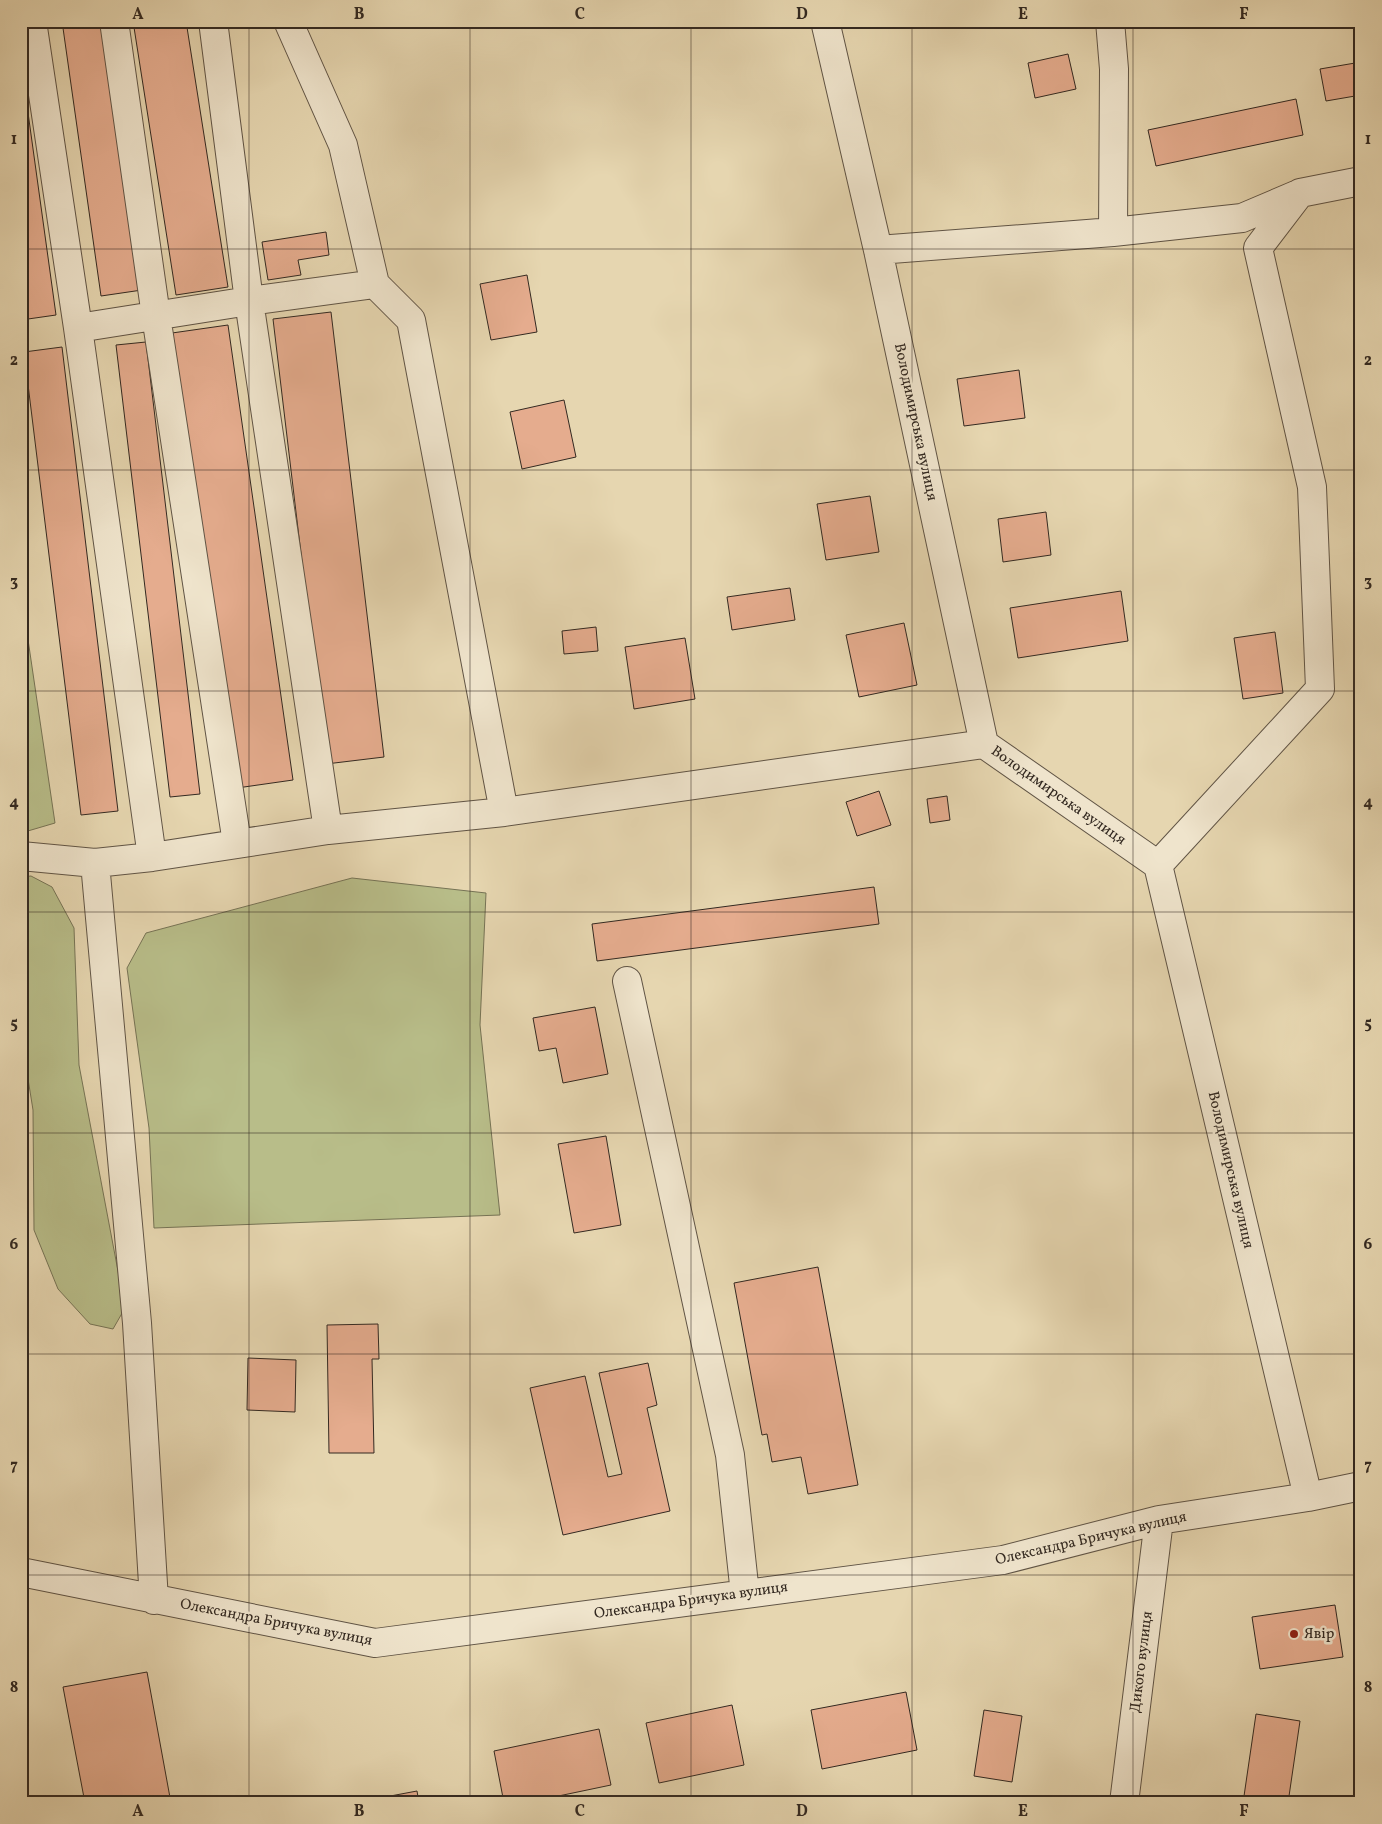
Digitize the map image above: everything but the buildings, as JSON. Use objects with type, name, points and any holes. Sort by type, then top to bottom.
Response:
[{"type":"street","points":[[32,21],[78,328],[152,857]]},
{"type":"street","points":[[114,21],[156,316],[237,843]]},
{"type":"street","points":[[213,21],[249,301],[328,830]]},
{"type":"street","points":[[288,21],[343,144],[376,284],[411,320],[464,589],[504,812]]},
{"type":"street","name":"Володимирська вулиця","points":[[825,21],[878,250],[984,744],[1158,865],[1308,1497]]},
{"type":"street","points":[[1110,21],[1114,69],[1113,232]]},
{"type":"street","points":[[878,250],[1113,232],[1242,218],[1300,193],[1361,181]]},
{"type":"street","points":[[1158,865],[1320,689],[1312,486],[1258,248],[1300,193]]},
{"type":"street","points":[[78,328],[249,301],[376,284]]},
{"type":"street","points":[[21,856],[95,863],[152,857],[328,830],[504,812],[984,744]]},
{"type":"street","points":[[95,863],[137,1323],[154,1600]]},
{"type":"street","points":[[627,981],[730,1455],[745,1594]]},
{"type":"street","name":"Олександра Бричука вулиця","points":[[21,1572],[375,1643],[1003,1560],[1159,1520],[1308,1497],[1361,1486]]},
{"type":"street","name":"Дикого вулиця","points":[[1124,1803],[1159,1520]]},
{"type":"green space","points":[[21,592],[55,823],[21,833]]},
{"type":"green space","points":[[31,876],[52,887],[74,928],[79,1065],[125,1308],[113,1329],[90,1324],[58,1289],[34,1230],[33,1110],[21,1035],[21,877]]},
{"type":"green space","points":[[352,878],[486,893],[480,1025],[500,1215],[154,1228],[149,1128],[127,968],[146,933]]},
{"type":"place","name":"Явiр","points":[[1294,1634]]}]
